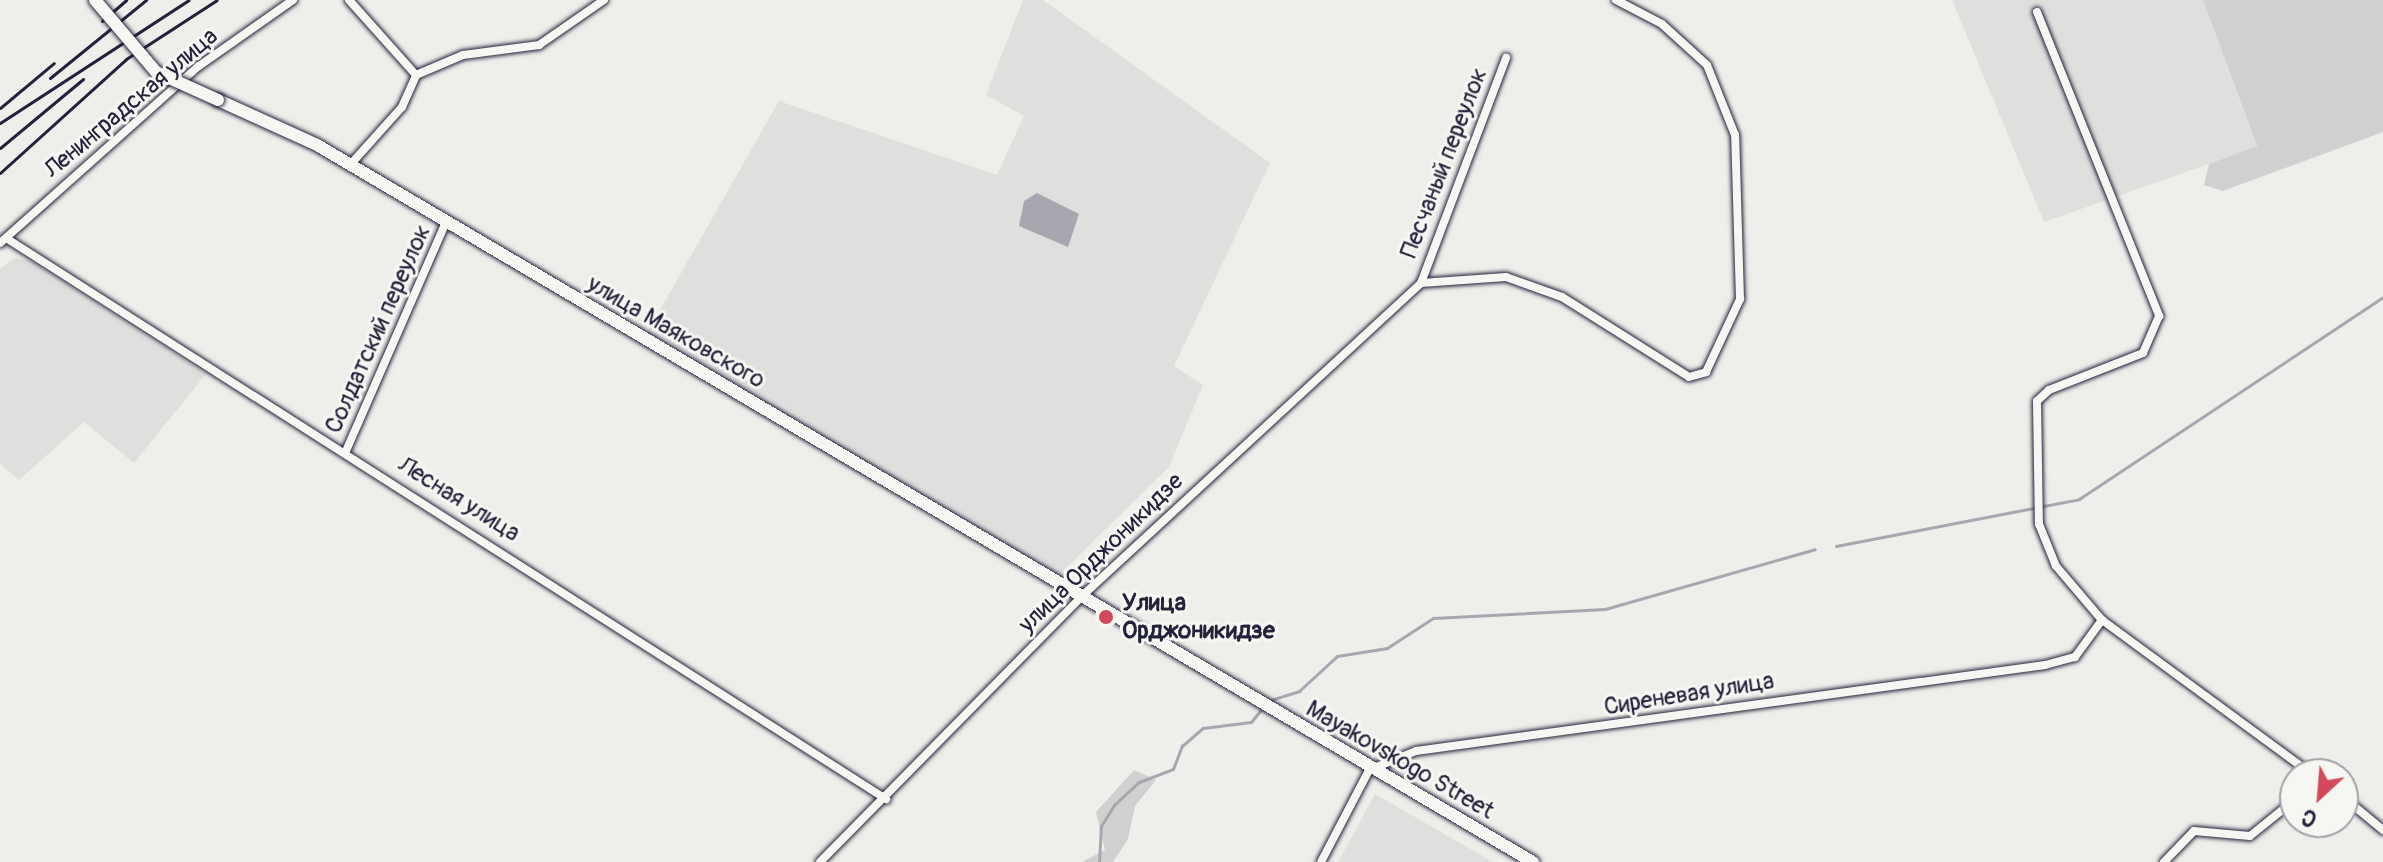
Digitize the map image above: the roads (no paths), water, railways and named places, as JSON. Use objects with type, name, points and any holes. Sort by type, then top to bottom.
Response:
[{"type":"street","name":"улица Маяковского","points":[[95,0],[156,72],[350,165],[1082,596],[1245,696]]},
{"type":"street","name":"Ленинградская улица","points":[[3,241],[178,84],[293,0]]},
{"type":"street","points":[[349,0],[416,75]]},
{"type":"street","points":[[350,165],[402,107],[416,75],[463,55],[539,45],[604,0]]},
{"type":"street","points":[[1421,283],[1506,277],[1562,297],[1699,379],[1737,313],[1740,179],[1722,98],[1707,65],[1662,24],[1616,0]]},
{"type":"street","points":[[2037,12],[2159,316],[2143,353],[2049,390],[2037,401],[2033,497],[2039,524],[2056,566],[2102,620],[2290,758]]},
{"type":"street","name":"Песчаный переулок","points":[[1421,283],[1506,58]]},
{"type":"street","name":"Солдатский переулок","points":[[346,451],[446,222]]},
{"type":"street","name":"Лесная улица","points":[[3,241],[346,451],[886,799]]},
{"type":"street","name":"улица Орджоникидзе","points":[[820,862],[886,799],[1082,596],[1421,283]]},
{"type":"street","name":"Сиреневая улица","points":[[1369,770],[1416,751],[2045,665],[2075,657],[2102,620]]},
{"type":"street","name":"Mayakovskogo Street","points":[[1245,696],[1533,862]]},
{"type":"street","points":[[1321,862],[1369,770]]},
{"type":"street","points":[[2359,810],[2383,830]]},
{"type":"street","points":[[2164,862],[2194,831],[2250,836],[2279,812]]},
{"type":"waterway","points":[[1836,546],[2079,499],[2383,297]]},
{"type":"waterway","points":[[1267,701],[1299,691],[1337,656],[1387,648],[1433,618],[1605,609],[1815,549]]},
{"type":"waterway","points":[[1099,862],[1101,826],[1114,805],[1139,782],[1173,769],[1182,746],[1203,728],[1251,722],[1263,707]]},
{"type":"railway","points":[[102,21],[126,0]]},
{"type":"railway","points":[[50,78],[146,0]]},
{"type":"railway","points":[[0,123],[189,0]]},
{"type":"railway","points":[[0,173],[126,59],[217,0]]},
{"type":"railway","points":[[0,108],[54,63]]},
{"type":"railway","points":[[0,148],[83,79]]},
{"type":"place","name":"Улица Орджоникидзе","points":[[1106,617]]}]
